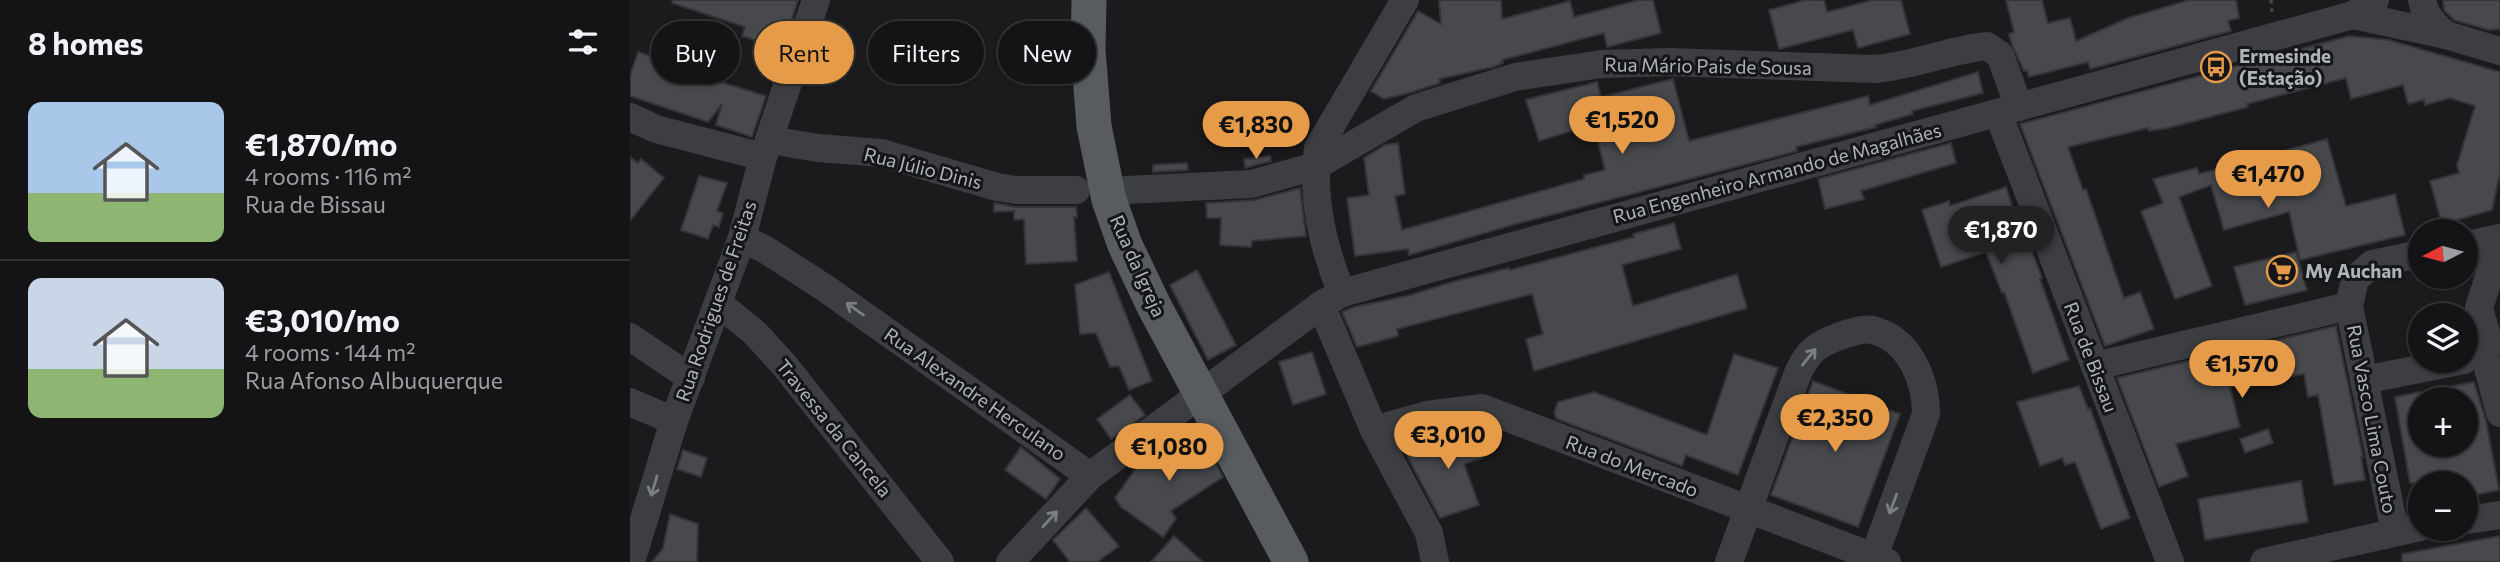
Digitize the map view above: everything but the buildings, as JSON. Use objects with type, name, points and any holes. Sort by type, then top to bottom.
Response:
[{"type":"main road","name":"Rua da Igreja","points":[[1089,0],[1090,94],[1105,183],[1125,245],[1154,306],[1291,562]]},
{"type":"main road","name":"Rua da Igreja","points":[[1263,510],[1266,562]]},
{"type":"main road","name":"Rua da Igreja","points":[[1263,510],[1278,562]]},
{"type":"street","name":"Rua Rodrigues de Freitas","points":[[631,562],[674,421],[742,238],[766,149],[816,0]]},
{"type":"street","points":[[1405,0],[1318,148],[1316,166],[1322,227],[1329,261],[1331,299],[1374,430],[1429,533],[1435,562]]},
{"type":"street","points":[[2422,0],[2432,23],[2446,35]]},
{"type":"street","points":[[2364,7],[2500,51]]},
{"type":"street","name":"Rua Engenheiro Armando de Magalhães","points":[[1201,392],[1331,299],[2009,110],[2364,7]]},
{"type":"street","name":"Rua Mário Pais de Sousa","points":[[1126,190],[1251,184],[1316,166],[1416,108],[1503,81],[1602,64],[1669,62],[1875,69],[1896,67],[1987,46],[2000,55],[2009,110]]},
{"type":"street","points":[[1345,102],[1367,135]]},
{"type":"street","name":"Rua de Bissau","points":[[2009,110],[2095,366],[2170,562]]},
{"type":"street","name":"Rua Júlio Dinis","points":[[630,117],[656,130],[766,149],[818,148],[881,153],[997,187],[1016,190],[1076,190]]},
{"type":"street","name":"Rua Alexandre Herculano","points":[[742,238],[766,250],[825,288],[1090,476]]},
{"type":"street","points":[[2478,243],[2500,239],[2479,308],[2481,352],[2500,413]]},
{"type":"street","points":[[2095,366],[2349,306],[2355,279],[2372,264],[2408,256]]},
{"type":"street","name":"Travessa da Cancela","points":[[718,303],[754,333],[785,366],[940,562]]},
{"type":"street","name":"Rua Vasco Lima Couto","points":[[2349,306],[2364,380],[2407,529]]},
{"type":"street","points":[[1729,562],[1807,354],[1825,341],[1869,329],[1886,335],[1903,348],[1916,367],[1926,394],[1926,414],[1877,560]]},
{"type":"street","points":[[630,337],[691,378]]},
{"type":"street","points":[[2364,380],[2481,352]]},
{"type":"street","points":[[1010,562],[1090,476],[1201,392]]},
{"type":"street","points":[[630,401],[674,421]]},
{"type":"street","name":"Rua do Mercado","points":[[1374,430],[1427,415],[1482,408],[1877,560]]},
{"type":"street","points":[[2478,518],[2500,514]]},
{"type":"street","points":[[2264,562],[2407,529]]},
{"type":"place","name":"Ermesinde (Estação)","points":[[2216,67]]},
{"type":"place","name":"My Auchan","points":[[2282,271]]}]
